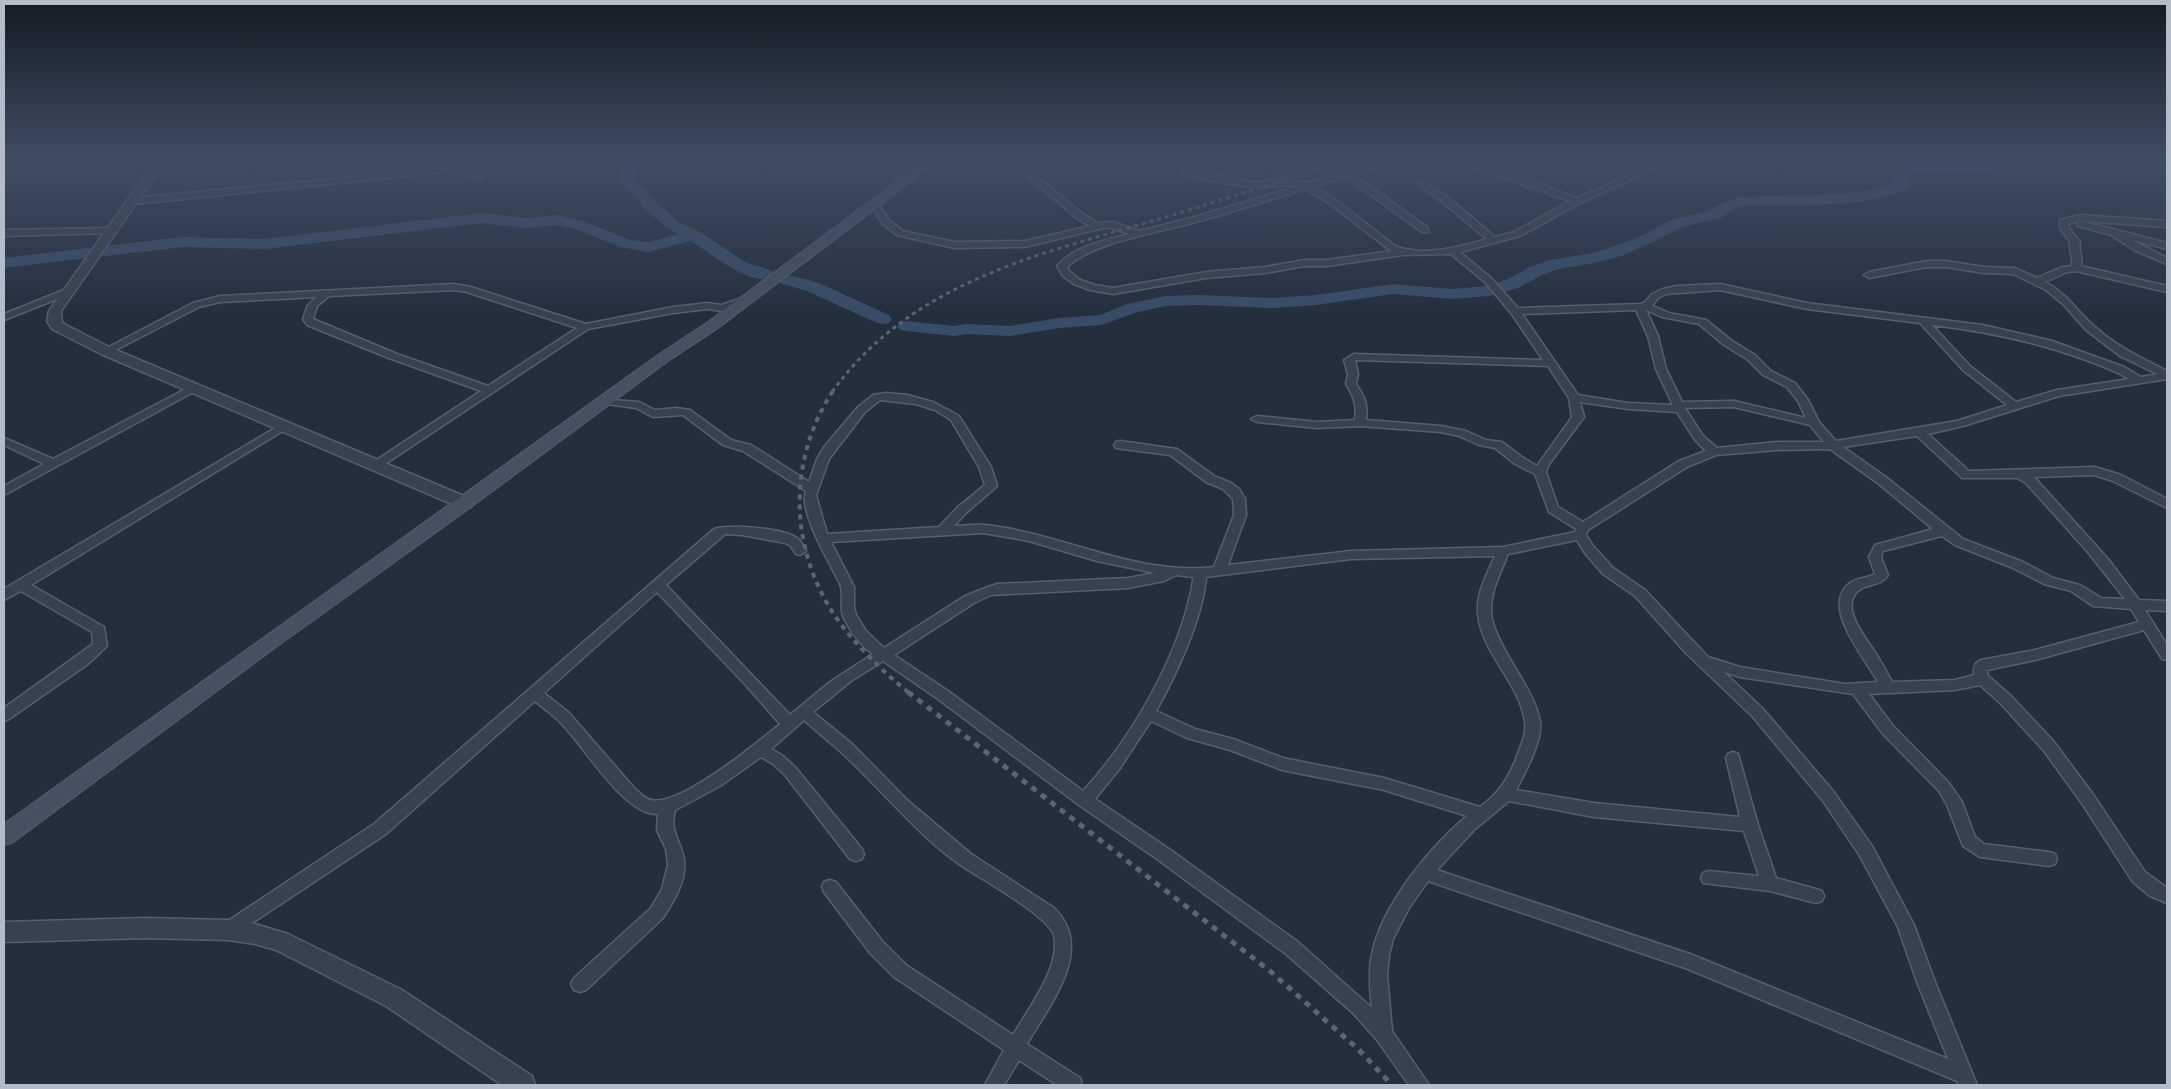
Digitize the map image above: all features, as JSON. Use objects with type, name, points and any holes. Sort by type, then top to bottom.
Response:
[{"type":"main road","points":[[4,836],[745,300],[862,212]]},
{"type":"street","points":[[125,212],[110,231],[55,311],[54,321],[62,330],[282,427],[465,503]]},
{"type":"street","points":[[880,212],[886,222],[900,233],[954,244],[1025,244],[1095,225],[1113,225],[1138,234]]},
{"type":"street","points":[[1074,212],[1095,225]]},
{"type":"street","points":[[1219,212],[1138,234],[1074,258],[1065,263],[1063,270],[1072,279],[1093,288],[1107,291],[1122,290],[1206,275],[1265,270],[1305,263],[1327,263],[1403,252],[1453,251],[1492,239],[1517,234],[1558,212]]},
{"type":"street","points":[[1346,212],[1385,244],[1403,252]]},
{"type":"street","points":[[1400,212],[1425,230]]},
{"type":"street","points":[[1459,212],[1492,239]]},
{"type":"street","points":[[2063,222],[2080,218],[2167,224]]},
{"type":"street","points":[[2063,222],[2077,223],[2167,246]]},
{"type":"street","points":[[2063,222],[2064,230],[2075,242],[2074,247],[2078,257],[2076,268]]},
{"type":"street","points":[[4,233],[110,231]]},
{"type":"street","points":[[2114,233],[2138,249],[2167,260]]},
{"type":"street","points":[[1453,251],[1489,281],[1515,311],[1574,398],[1578,417],[1544,463],[1540,472]]},
{"type":"street","points":[[1869,275],[1927,264],[1946,264],[1984,270],[2010,270],[2040,281],[2066,302],[2104,340],[2124,354],[2167,375]]},
{"type":"street","points":[[2040,281],[2065,269],[2076,268],[2167,289]]},
{"type":"street","points":[[106,351],[196,305],[208,301],[454,287],[468,289],[584,327]]},
{"type":"street","points":[[1641,306],[1663,292],[1676,289],[1720,288],[1792,304],[1983,328],[2048,343],[2115,366],[2139,380]]},
{"type":"street","points":[[4,317],[68,291]]},
{"type":"street","points":[[325,295],[313,305],[308,319],[311,323],[488,390]]},
{"type":"street","points":[[376,466],[584,327],[673,310],[707,306],[722,308],[745,300]]},
{"type":"street","points":[[1515,311],[1641,306],[1666,315],[1696,320],[1707,325],[1728,343],[1751,357],[1767,373],[1791,385],[1803,400],[1814,423],[1832,445],[1891,487],[1958,542],[2018,565],[2049,581],[2075,588],[2098,603],[2167,606]]},
{"type":"street","points":[[1641,306],[1653,336],[1661,369],[1680,407],[1699,438],[1714,452]]},
{"type":"street","points":[[1924,322],[1973,376],[2016,407]]},
{"type":"street","points":[[1360,423],[1362,410],[1360,398],[1352,384],[1353,374],[1349,360],[1354,357],[1550,363]]},
{"type":"street","points":[[823,538],[974,528],[1030,536],[1097,558],[1173,572],[1200,573],[1351,554],[1504,551],[1582,532],[1675,469],[1714,452],[1777,446],[1832,445],[1920,432],[1953,426],[2056,393],[2167,375]]},
{"type":"street","points":[[4,491],[193,388]]},
{"type":"street","points":[[943,531],[962,510],[990,488],[991,484],[981,458],[966,436],[960,423],[948,413],[900,397],[877,397],[860,410],[849,427],[830,446],[811,489],[810,502],[823,538],[848,588],[847,607],[853,624],[868,643],[883,655],[943,695],[1084,800],[1163,854],[1292,948],[1360,1007],[1383,1034],[1420,1085]]},
{"type":"street","points":[[1574,398],[1636,407],[1734,404],[1814,423]]},
{"type":"street","points":[[604,401],[639,405],[653,414],[676,411],[686,412],[727,442],[747,448],[811,489]]},
{"type":"street","points":[[1257,419],[1317,424],[1360,423],[1441,429],[1462,433],[1483,443],[1502,447],[1519,461],[1540,472],[1553,508],[1582,532],[1588,549],[1608,571],[1640,593],[1690,648],[1758,712],[1828,796],[1866,851],[1906,925],[1926,982],[1966,1080]]},
{"type":"street","points":[[4,596],[282,427]]},
{"type":"street","points":[[1920,432],[1966,475],[2096,471],[2117,478],[2167,504]]},
{"type":"street","points":[[4,441],[52,464]]},
{"type":"street","points":[[1120,445],[1173,452],[1210,479],[1235,492],[1241,508],[1240,515],[1219,571]]},
{"type":"street","points":[[2019,474],[2030,480],[2110,570],[2167,655]]},
{"type":"street","points":[[228,930],[380,829],[718,532],[723,530],[743,531],[788,539],[794,542],[800,551]]},
{"type":"street","points":[[1888,688],[1850,626],[1846,606],[1848,598],[1851,590],[1857,585],[1878,579],[1882,575],[1875,557],[1879,548],[1943,531]]},
{"type":"street","points":[[1383,1034],[1379,981],[1380,955],[1393,919],[1426,873],[1462,831],[1506,794],[1534,724],[1529,708],[1492,638],[1485,615],[1487,592],[1504,551]]},
{"type":"street","points":[[534,693],[564,717],[630,794],[640,803],[657,808],[668,806],[730,774],[762,750],[804,712],[859,668],[989,590],[1128,583],[1164,576],[1173,572]]},
{"type":"street","points":[[1084,800],[1117,763],[1149,714],[1167,678],[1189,622],[1200,573]]},
{"type":"street","points":[[658,585],[698,625],[790,725]]},
{"type":"street","points":[[4,715],[100,646],[99,630],[21,586]]},
{"type":"street","points":[[2146,624],[2035,655],[1986,664],[1981,666],[1980,670],[1982,679],[1998,691],[2032,724],[2059,758],[2139,877],[2156,891],[2167,896]]},
{"type":"street","points":[[1706,661],[1740,672],[1858,690],[1955,685],[1982,679]]},
{"type":"street","points":[[1858,690],[1888,730],[1944,787],[1954,802],[1969,841],[1973,846],[1980,850],[2049,860]]},
{"type":"street","points":[[804,712],[847,748],[902,805],[958,853],[1048,913],[1057,920],[1062,929],[1062,954],[1057,975],[994,1085]]},
{"type":"street","points":[[1149,714],[1192,734],[1233,745],[1282,764],[1384,784],[1482,814]]},
{"type":"street","points":[[762,750],[778,760],[790,771],[856,854]]},
{"type":"street","points":[[1733,758],[1750,826],[1770,884]]},
{"type":"street","points":[[1506,794],[1594,810],[1750,826]]},
{"type":"street","points":[[580,984],[657,913],[665,900],[676,869],[672,848],[664,832],[663,823],[668,806]]},
{"type":"street","points":[[1426,873],[1690,962],[1966,1080]]},
{"type":"street","points":[[1709,878],[1770,884],[1816,896]]},
{"type":"street","points":[[830,887],[876,947],[900,971],[1073,1085]]},
{"type":"street","points":[[4,932],[146,928],[228,930],[280,941],[363,980],[416,1011],[523,1085]]},
{"type":"waterway","points":[[658,212],[673,225],[694,235]]},
{"type":"waterway","points":[[906,326],[954,331],[967,329],[1010,331],[1059,323],[1101,320],[1133,308],[1166,301],[1199,300],[1272,303],[1316,300],[1393,289],[1453,294],[1489,291],[1512,284],[1536,271],[1556,264],[1595,258],[1618,251],[1643,241],[1677,223],[1715,215],[1720,212]]},
{"type":"waterway","points":[[106,251],[183,242],[265,244],[481,218],[526,223],[557,220],[580,225],[627,244],[648,247],[694,235]]},
{"type":"waterway","points":[[694,235],[739,266],[767,275]]},
{"type":"waterway","points":[[4,263],[87,253]]},
{"type":"waterway","points":[[786,279],[813,287],[883,319]]},
{"type":"railway","points":[[832,392],[864,354],[901,323],[940,297],[982,276],[1027,259],[1182,212]]},
{"type":"railway","points":[[833,391],[818,419],[807,448],[801,477],[800,508],[803,538],[811,568],[823,596],[840,623],[873,660],[910,694]]},
{"type":"railway","points":[[908,692],[1270,971],[1359,1050],[1392,1085]]}]
